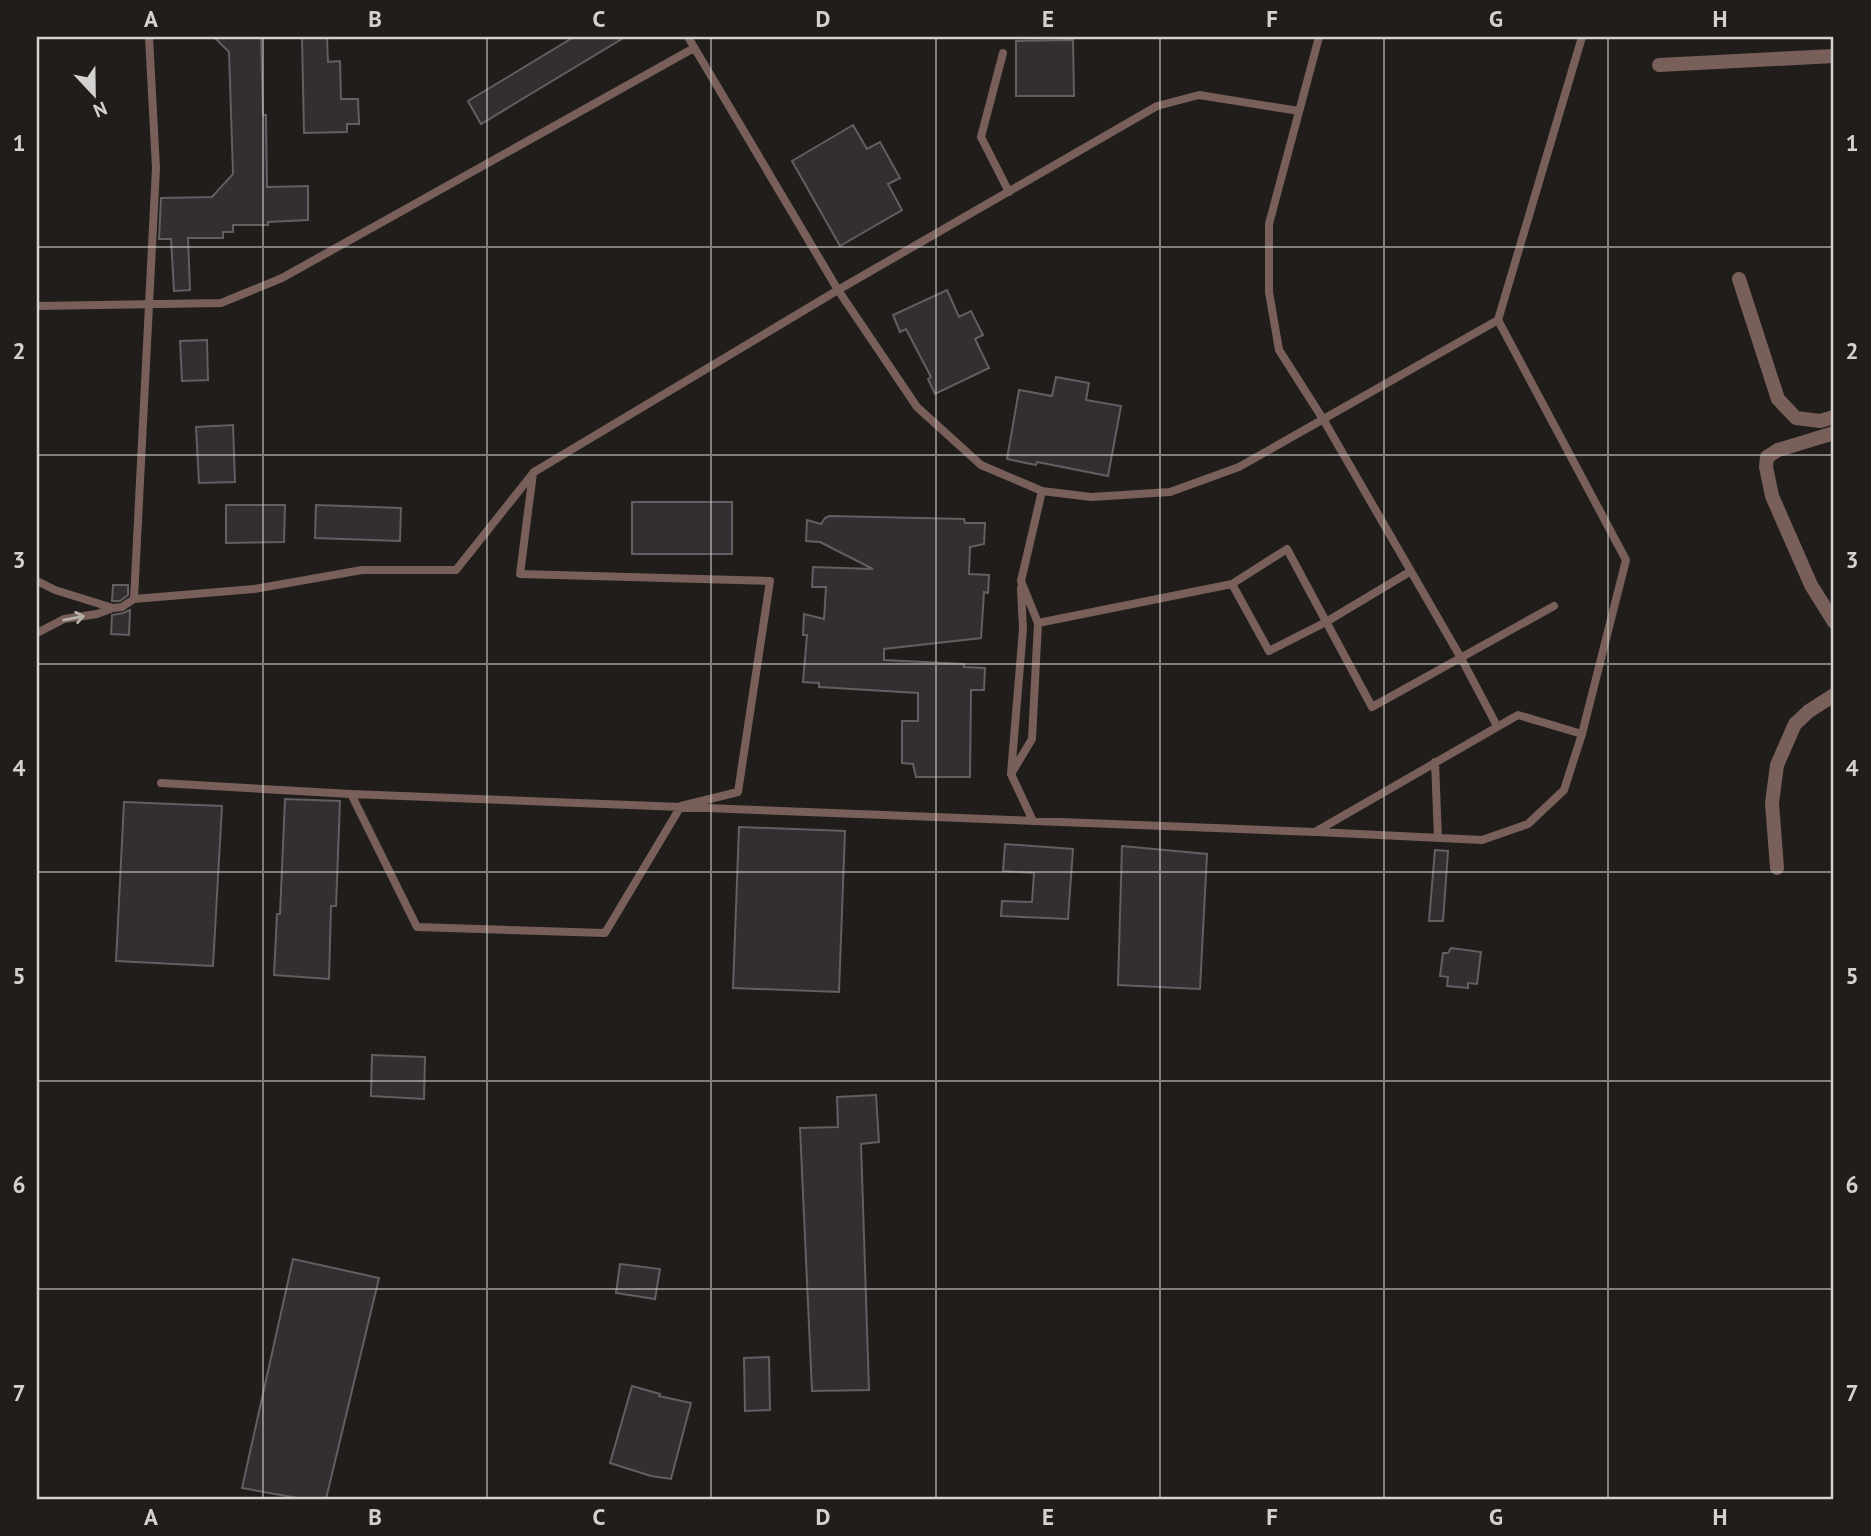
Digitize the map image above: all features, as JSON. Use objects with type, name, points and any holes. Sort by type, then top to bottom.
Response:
[{"type":"street","points":[[1659,65],[1834,56]]},
{"type":"street","points":[[1739,279],[1779,399],[1796,418],[1820,421],[1834,417]]},
{"type":"street","points":[[1834,433],[1778,450],[1767,457],[1766,467],[1772,496],[1811,585],[1834,621]]},
{"type":"street","points":[[1777,868],[1772,803],[1777,765],[1795,724],[1834,695]]},
{"type":"lane","points":[[134,599],[156,168],[149,37]]},
{"type":"lane","points":[[688,37],[838,290],[916,407],[981,465],[1042,491],[1091,497],[1170,492],[1238,467],[1498,320],[1582,37]]},
{"type":"lane","points":[[1319,37],[1269,224],[1269,292],[1279,350],[1323,419],[1497,726]]},
{"type":"lane","points":[[37,306],[221,303],[282,278],[694,48]]},
{"type":"lane","points":[[1003,53],[981,137],[1009,192]]},
{"type":"lane","points":[[37,633],[64,619],[122,607],[134,599],[254,589],[362,570],[456,570],[534,472],[838,290],[1157,106],[1199,95],[1299,111]]},
{"type":"lane","points":[[161,783],[351,794],[1482,840],[1528,824],[1564,790],[1582,734],[1626,560],[1498,320]]},
{"type":"lane","points":[[351,794],[417,928],[605,933],[681,806],[738,792],[770,581],[520,574],[534,472]]},
{"type":"lane","points":[[1033,821],[1011,774],[1023,629],[1021,581],[1042,491]]},
{"type":"lane","points":[[1038,623],[1232,584],[1287,550],[1372,707],[1554,606]]},
{"type":"lane","points":[[1232,584],[1269,651],[1326,622],[1411,571]]},
{"type":"lane","points":[[37,581],[55,590],[113,608]]},
{"type":"lane","points":[[1011,774],[1032,739],[1038,623],[1021,581]]},
{"type":"lane","points":[[1315,832],[1518,715],[1582,734]]},
{"type":"lane","points":[[1435,762],[1438,838]]},
{"type":"building","points":[[214,37],[261,37],[267,187],[308,186],[308,220],[268,222],[268,225],[233,225],[233,232],[223,232],[223,238],[188,238],[190,290],[174,291],[171,239],[159,239],[161,198],[212,197],[233,174],[229,52]]},
{"type":"building","points":[[302,37],[327,37],[328,62],[340,61],[341,99],[358,99],[359,124],[347,124],[347,132],[304,133]]},
{"type":"building","points":[[574,37],[625,37],[481,124],[468,101]]},
{"type":"building","points":[[1073,40],[1074,96],[1016,96],[1016,41]]},
{"type":"building","points":[[853,125],[867,149],[880,142],[900,178],[888,184],[902,210],[840,246],[792,161]]},
{"type":"building","points":[[947,290],[959,317],[971,311],[983,335],[975,339],[989,368],[935,394],[928,379],[931,377],[906,329],[900,332],[893,315]]},
{"type":"building","points":[[207,340],[208,380],[182,381],[180,341]]},
{"type":"building","points":[[1056,377],[1089,383],[1086,400],[1121,406],[1108,476],[1007,459],[1019,390],[1052,396]]},
{"type":"building","points":[[233,425],[235,482],[199,483],[196,427]]},
{"type":"building","points":[[632,502],[732,502],[732,554],[632,554]]},
{"type":"building","points":[[226,505],[285,505],[284,542],[226,543]]},
{"type":"building","points":[[316,505],[401,508],[400,541],[315,538]]},
{"type":"building","points":[[829,516],[964,519],[965,523],[985,523],[984,544],[970,547],[969,574],[989,575],[988,593],[984,592],[981,638],[884,649],[884,660],[964,664],[964,667],[985,668],[984,690],[971,690],[970,777],[916,777],[913,764],[902,763],[902,721],[918,721],[918,693],[819,687],[819,683],[803,682],[807,635],[803,635],[804,614],[824,619],[826,587],[812,587],[813,567],[873,569],[820,542],[806,541],[807,520],[821,524]]},
{"type":"building","points":[[113,585],[128,585],[128,595],[120,601],[112,601]]},
{"type":"building","points":[[130,610],[129,635],[111,634],[112,615]]},
{"type":"building","points":[[285,799],[340,801],[336,906],[331,906],[329,979],[274,975],[277,914],[280,914]]},
{"type":"building","points":[[124,802],[222,806],[213,966],[116,961]]},
{"type":"building","points":[[739,827],[845,831],[839,992],[733,988]]},
{"type":"building","points":[[1005,844],[1073,849],[1068,919],[1001,916],[1002,901],[1032,902],[1034,873],[1003,871]]},
{"type":"building","points":[[1122,846],[1207,854],[1200,989],[1118,985]]},
{"type":"building","points":[[1435,850],[1448,851],[1443,921],[1429,921]]},
{"type":"building","points":[[1451,948],[1481,952],[1477,984],[1468,983],[1468,988],[1447,986],[1448,977],[1440,976],[1443,953],[1448,953]]},
{"type":"building","points":[[372,1055],[425,1057],[424,1099],[371,1096]]},
{"type":"building","points":[[876,1095],[879,1142],[861,1144],[869,1390],[812,1391],[800,1128],[838,1127],[837,1097]]},
{"type":"building","points":[[293,1259],[379,1278],[326,1499],[303,1499],[242,1488]]},
{"type":"building","points":[[620,1264],[660,1269],[655,1299],[616,1293]]},
{"type":"building","points":[[769,1357],[770,1410],[745,1411],[744,1358]]},
{"type":"building","points":[[632,1386],[660,1394],[659,1396],[691,1403],[671,1479],[651,1476],[610,1463]]}]
